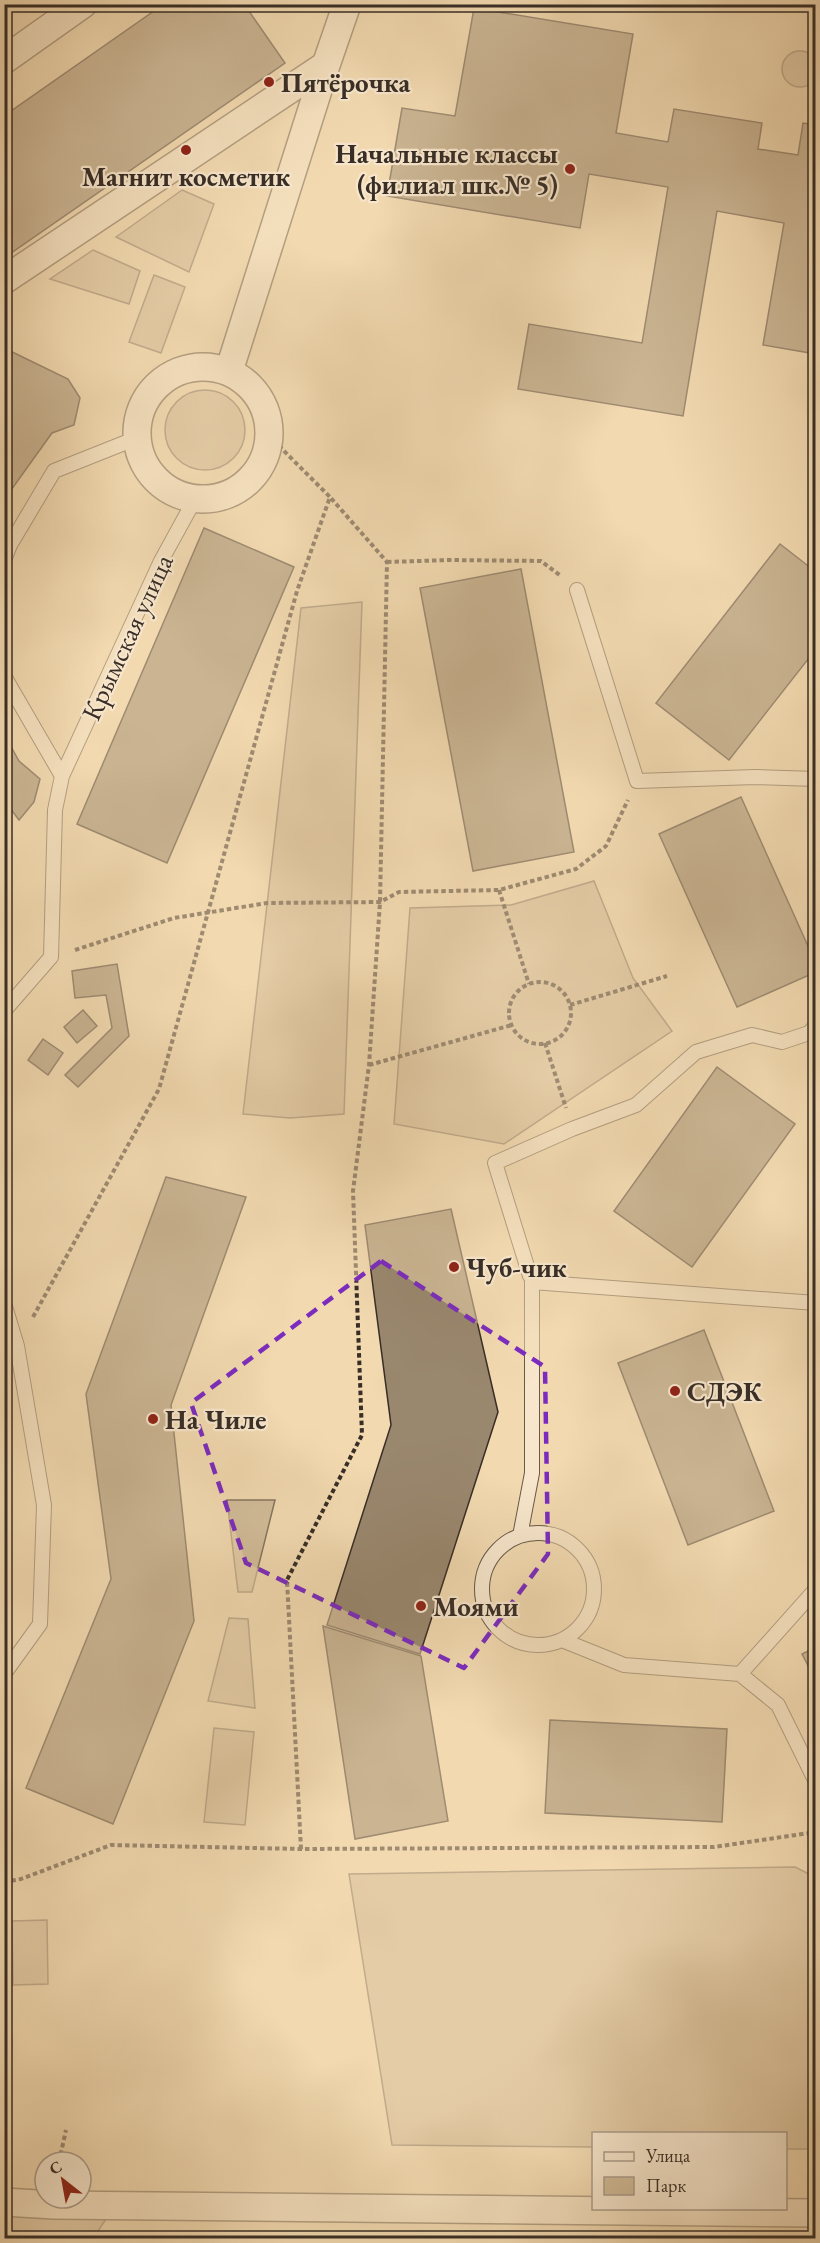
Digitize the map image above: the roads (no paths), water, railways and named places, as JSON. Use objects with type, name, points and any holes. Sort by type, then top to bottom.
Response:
[{"type":"street","points":[[4,60],[83,4]]},
{"type":"street","points":[[229,371],[347,4]]},
{"type":"street","points":[[4,280],[326,65]]},
{"type":"street","points":[[208,366],[229,371],[246,381],[260,397],[268,416],[270,437],[266,458],[255,476],[239,489],[218,498],[195,500],[173,492],[155,479],[142,460],[137,438],[139,416],[149,394],[165,379],[185,369],[208,366]]},
{"type":"street","points":[[4,2202],[54,2205],[816,2213]]},
{"type":"lane","points":[[4,560],[10,545],[54,471],[137,438]]},
{"type":"lane","name":"Крымская улица","points":[[4,1011],[51,957],[55,810],[62,776],[161,561],[195,500]]},
{"type":"lane","points":[[577,590],[637,780],[756,777],[816,779]]},
{"type":"lane","points":[[4,676],[62,776]]},
{"type":"lane","points":[[530,1276],[495,1163],[572,1129],[636,1105],[696,1052],[752,1035],[782,1042],[809,1032],[816,1025]]},
{"type":"lane","points":[[520,1536],[532,1473],[532,1282],[816,1303]]},
{"type":"lane","points":[[4,1303],[17,1346],[44,1505],[40,1624],[4,1674]]},
{"type":"lane","points":[[538,1533],[557,1536],[574,1545],[590,1568],[594,1596],[589,1614],[578,1629],[562,1640],[545,1645],[518,1641],[496,1626],[486,1610],[482,1593],[484,1575],[488,1566],[504,1545],[520,1536],[538,1533]]},
{"type":"lane","points":[[740,1674],[816,1589]]},
{"type":"lane","points":[[562,1640],[624,1665],[740,1674],[778,1706],[816,1782]]},
{"type":"place","name":"Пятёрочка","points":[[269,82]]},
{"type":"place","name":"Магнит косметик","points":[[186,150]]},
{"type":"place","name":"Начальные классы (филиал шк.№ 5)","points":[[570,169]]},
{"type":"place","name":"Чуб-чик","points":[[454,1267]]},
{"type":"place","name":"СДЭК","points":[[675,1391]]},
{"type":"place","name":"На Чиле","points":[[153,1419]]},
{"type":"place","name":"Моями","points":[[421,1606]]}]
